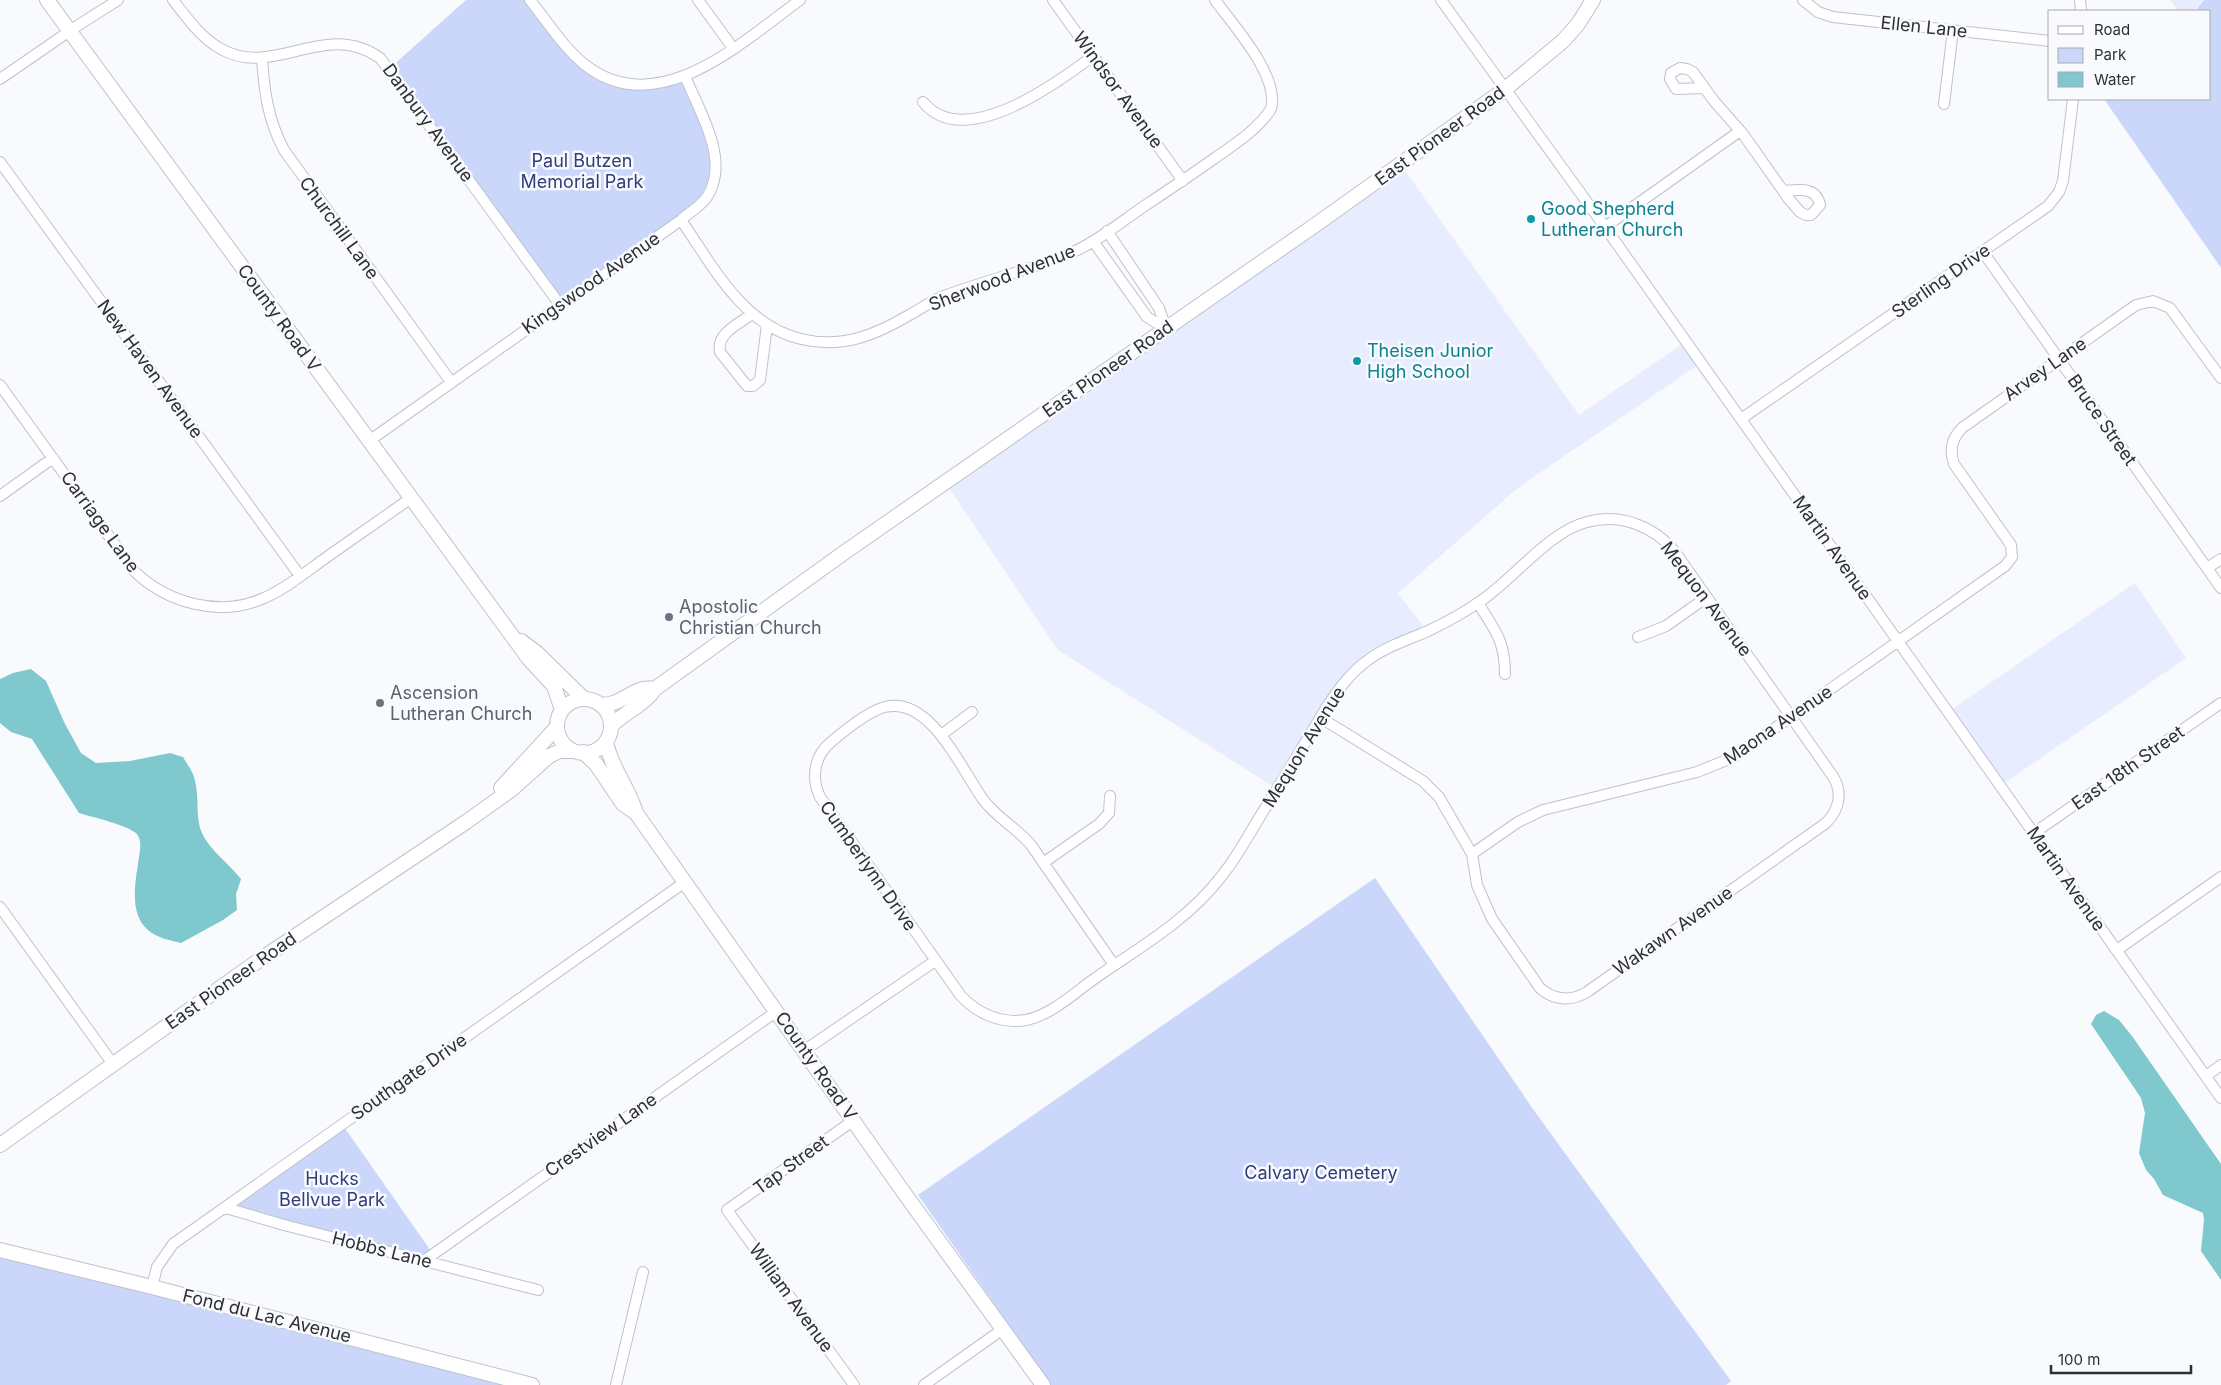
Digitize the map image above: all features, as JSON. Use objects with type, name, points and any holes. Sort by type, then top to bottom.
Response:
[{"type":"main road","name":"County Road V","points":[[47,0],[529,659],[554,686],[562,710]]},
{"type":"main road","name":"East Pioneer Road","points":[[602,705],[620,702],[642,689],[656,688],[846,552],[1321,221],[1504,90],[1563,41],[1578,24],[1593,0]]},
{"type":"main road","name":"County Road V","points":[[512,635],[538,653],[583,698]]},
{"type":"main road","points":[[636,813],[632,796],[608,756],[606,742],[611,726],[648,699],[656,688]]},
{"type":"main road","points":[[578,752],[562,742],[557,727],[558,718],[562,710],[583,698],[594,700],[602,705],[608,715],[611,726]]},
{"type":"main road","points":[[466,822],[505,784],[557,727]]},
{"type":"main road","points":[[466,822],[511,790],[549,756],[560,751],[578,752],[599,748],[606,742]]},
{"type":"main road","name":"County Road V","points":[[578,752],[596,764],[623,804],[636,813],[1043,1385]]},
{"type":"main road","name":"East Pioneer Road","points":[[2,1141],[258,961],[466,822]]},
{"type":"main road","name":"Fond du Lac Avenue","points":[[0,1250],[152,1287],[532,1385]]},
{"type":"street","points":[[0,79],[70,30],[118,0]]},
{"type":"street","name":"Danbury Avenue","points":[[173,0],[196,29],[221,49],[230,53],[262,58],[340,43],[358,46],[380,58],[560,305]]},
{"type":"street","points":[[530,0],[572,53],[585,65],[602,76],[624,83],[643,85],[666,82],[685,76],[705,66],[800,0]]},
{"type":"street","points":[[698,0],[733,48]]},
{"type":"street","name":"Windsor Avenue","points":[[1053,0],[1183,180]]},
{"type":"street","name":"Sherwood Avenue","points":[[681,220],[736,298],[752,314],[767,325],[787,335],[808,341],[833,343],[858,340],[882,331],[945,296],[1052,261],[1092,241],[1183,180],[1242,139],[1271,109],[1273,96],[1266,75],[1215,0]]},
{"type":"street","name":"Martin Avenue","points":[[1441,0],[1504,90],[1605,227],[2221,1098]]},
{"type":"street","name":"Ellen Lane","points":[[1803,0],[1813,9],[1833,17],[2048,41]]},
{"type":"street","points":[[1944,104],[1953,30]]},
{"type":"street","points":[[924,102],[930,110],[946,116],[967,119],[992,115],[1044,89],[1093,56]]},
{"type":"street","name":"Churchill Lane","points":[[262,58],[265,93],[270,116],[287,154],[452,382]]},
{"type":"street","name":"Kingswood Avenue","points":[[370,441],[681,220],[706,198],[713,186],[715,174],[714,148],[685,76]]},
{"type":"street","points":[[1704,88],[1740,131],[1784,191]]},
{"type":"street","name":"Sterling Drive","points":[[1741,419],[2041,211],[2059,192],[2065,171],[2073,100]]},
{"type":"street","points":[[1605,227],[1740,131]]},
{"type":"street","name":"New Haven Avenue","points":[[0,162],[300,576]]},
{"type":"street","points":[[1107,231],[1159,308],[1166,329]]},
{"type":"street","points":[[1092,241],[1147,317],[1166,329]]},
{"type":"street","name":"Bruce Street","points":[[1983,252],[2221,588]]},
{"type":"street","name":"Arvey Lane","points":[[2008,540],[1954,464],[1951,454],[1952,444],[1962,428],[2136,305],[2153,301],[2163,304],[2172,310],[2221,378]]},
{"type":"street","points":[[752,314],[724,335],[719,346],[720,352],[747,386],[753,386],[760,380],[767,325]]},
{"type":"street","name":"Carriage Lane","points":[[0,385],[134,571],[162,593],[197,605],[214,607],[236,606],[262,600],[300,576],[411,498]]},
{"type":"street","points":[[0,496],[53,458]]},
{"type":"street","name":"Mequon Avenue","points":[[935,961],[971,1006],[990,1016],[1010,1021],[1024,1020],[1044,1013],[1177,921],[1211,889],[1233,860],[1343,684],[1373,656],[1395,644],[1438,626],[1478,603],[1508,580],[1562,533],[1586,522],[1603,519],[1635,523],[1658,536],[1675,552],[1792,718]]},
{"type":"street","name":"Maona Avenue","points":[[1472,854],[1518,822],[1544,810],[1715,766],[1744,751],[2007,565],[2012,552],[2008,540]]},
{"type":"street","points":[[2207,568],[2221,559]]},
{"type":"street","points":[[1638,637],[1666,626],[1706,597]]},
{"type":"street","points":[[1478,603],[1500,639],[1505,655],[1504,674]]},
{"type":"street","name":"East 18th Street","points":[[2034,833],[2221,703]]},
{"type":"street","name":"Cumberlynn Drive","points":[[935,961],[820,797],[814,776],[818,760],[826,746],[870,714],[885,707],[900,706],[915,711],[941,735],[988,805],[1021,834],[1043,863],[1114,965]]},
{"type":"street","points":[[941,735],[972,712]]},
{"type":"street","points":[[1320,718],[1432,788],[1472,854]]},
{"type":"street","name":"Wakawn Avenue","points":[[1472,854],[1477,885],[1487,911],[1537,984],[1548,994],[1557,998],[1567,999],[1579,996],[1831,817],[1839,799],[1836,782],[1792,718]]},
{"type":"street","points":[[1043,863],[1099,824],[1109,814],[1110,796]]},
{"type":"street","points":[[2117,950],[2221,877]]},
{"type":"street","name":"Southgate Drive","points":[[152,1287],[156,1267],[173,1244],[685,882]]},
{"type":"street","points":[[0,907],[113,1064]]},
{"type":"street","points":[[805,1050],[935,961]]},
{"type":"street","name":"Crestview Lane","points":[[425,1260],[777,1010]]},
{"type":"street","points":[[2206,1076],[2221,1066]]},
{"type":"street","name":"Tap Street","points":[[728,1210],[854,1120]]},
{"type":"street","name":"Hobbs Lane","points":[[226,1208],[538,1290]]},
{"type":"street","name":"William Avenue","points":[[728,1210],[854,1385]]},
{"type":"street","points":[[616,1385],[643,1272]]},
{"type":"street","points":[[924,1385],[1003,1329]]},
{"type":"shaded area","points":[[2170,0],[2203,0],[2195,10],[2177,10]]},
{"type":"shaded area","points":[[1401,165],[1579,415],[1685,342],[1701,363],[1519,487],[1398,593],[1427,631],[1373,656],[1348,678],[1277,789],[1058,650],[945,482]]},
{"type":"shaded area","points":[[2135,583],[2186,658],[2000,786],[1948,712]]},
{"type":"green space","name":"Paul Butzen Memorial Park","points":[[466,0],[529,0],[577,58],[623,83],[685,76],[715,166],[706,198],[560,305],[389,69]]},
{"type":"green space","points":[[2204,0],[2221,0],[2221,268],[2105,100],[2211,100],[2211,10],[2196,10]]},
{"type":"green space","name":"Calvary Cemetery","points":[[1375,878],[1535,1112],[1731,1381],[1726,1385],[1051,1385],[918,1195]]},
{"type":"green space","name":"Hucks Bellvue Park","points":[[342,1124],[433,1254],[425,1260],[226,1208]]},
{"type":"green space","points":[[0,1250],[532,1385],[0,1385]]},
{"type":"water","points":[[31,669],[46,681],[65,724],[81,753],[96,763],[130,761],[170,753],[183,757],[194,778],[199,822],[203,835],[212,849],[241,879],[236,894],[237,910],[223,920],[181,943],[155,935],[142,923],[138,915],[135,896],[140,845],[140,839],[137,834],[118,824],[79,813],[32,739],[11,732],[0,723],[0,679],[13,673]]},
{"type":"water","points":[[2104,1011],[2119,1020],[2132,1036],[2221,1164],[2221,1280],[2201,1251],[2203,1213],[2163,1195],[2154,1179],[2146,1170],[2139,1153],[2145,1113],[2141,1098],[2091,1024],[2096,1015]]},
{"type":"place","name":"Good Shepherd Lutheran Church","points":[[1531,219]]},
{"type":"place","name":"Theisen Junior High School","points":[[1357,361]]},
{"type":"place","name":"Apostolic Christian Church","points":[[669,617]]},
{"type":"place","name":"Ascension Lutheran Church","points":[[380,703]]}]
